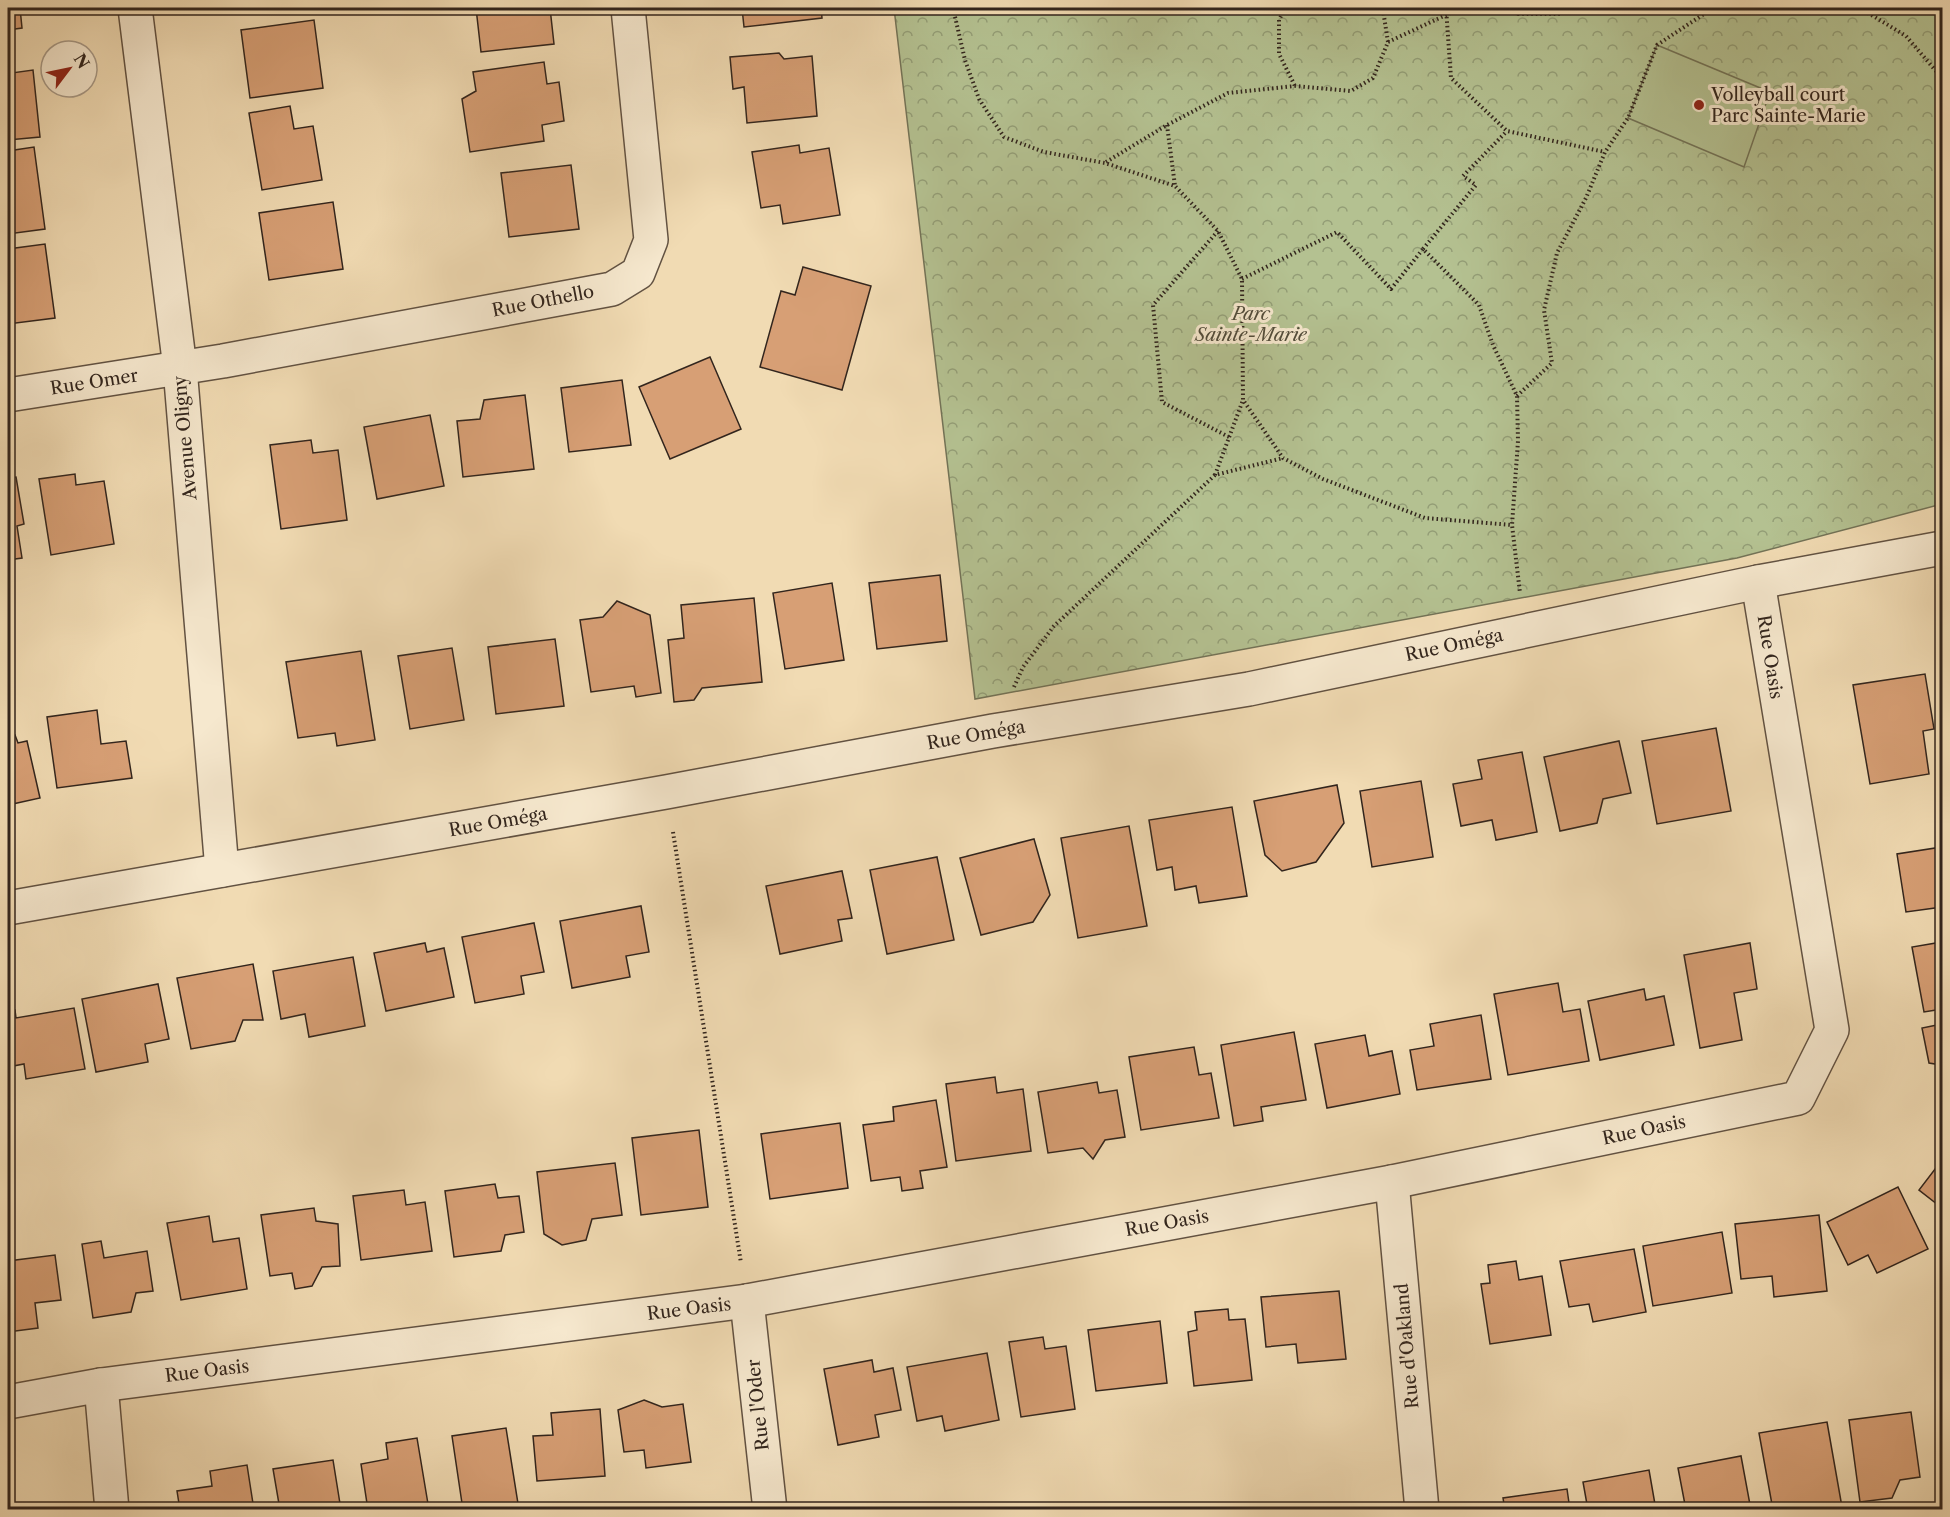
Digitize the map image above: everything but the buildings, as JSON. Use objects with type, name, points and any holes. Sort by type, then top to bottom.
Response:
[{"type":"street","name":"Avenue Oligny","points":[[135,8],[180,368],[222,870]]},
{"type":"street","name":"Rue Othello","points":[[180,368],[612,289],[638,273],[651,240],[628,8]]},
{"type":"street","name":"Rue Omer","points":[[8,395],[180,368]]},
{"type":"street","name":"Rue Oméga","points":[[8,908],[666,792],[993,731],[1249,689],[1525,629],[1942,548]]},
{"type":"street","name":"Rue Oasis","points":[[8,1402],[100,1385],[747,1301],[1392,1182],[1798,1098],[1832,1030],[1758,582]]},
{"type":"street","name":"Rue d'Oakland","points":[[1392,1182],[1422,1509]]},
{"type":"street","name":"Rue l'Oder","points":[[747,1301],[770,1509]]},
{"type":"street","points":[[100,1385],[112,1509]]},
{"type":"path","points":[[953,8],[965,60],[979,99],[1004,137],[1044,152],[1105,163],[1175,186],[1218,231],[1242,279],[1243,400],[1215,476],[1054,626],[1023,667],[993,731]]},
{"type":"path","points":[[1284,8],[1279,20],[1279,54],[1295,86]]},
{"type":"path","points":[[1105,163],[1167,125],[1228,93],[1295,86],[1351,92],[1373,78],[1388,42],[1383,10],[1380,8]]},
{"type":"path","points":[[1446,8],[1451,78],[1507,130],[1605,152]]},
{"type":"path","points":[[1388,42],[1461,8]]},
{"type":"path","points":[[1511,8],[1518,14],[1563,14],[1565,8]]},
{"type":"path","points":[[1517,396],[1552,363],[1544,310],[1557,253],[1586,198],[1605,152],[1628,118],[1657,45],[1713,8]]},
{"type":"path","points":[[1860,8],[1906,36],[1942,78]]},
{"type":"path","points":[[1167,125],[1175,186]]},
{"type":"path","points":[[1242,279],[1337,232],[1391,289],[1476,185],[1463,176],[1507,130]]},
{"type":"path","points":[[1218,231],[1153,305],[1162,402],[1229,437]]},
{"type":"path","points":[[1423,249],[1479,305],[1493,345],[1517,396],[1518,441],[1512,525],[1525,629]]},
{"type":"path","points":[[1243,400],[1283,458],[1323,479],[1425,518],[1512,525]]},
{"type":"path","points":[[1215,476],[1283,458]]},
{"type":"path","points":[[666,792],[747,1301]]},
{"type":"green space","name":"Parc Sainte-Marie","points":[[894,8],[1942,8],[1942,504],[1737,558],[975,699]]},
{"type":"green space","name":"Volleyball court Parc Sainte-Marie","points":[[1657,45],[1770,92],[1744,167],[1628,118]]},
{"type":"place","name":"Volleyball court Parc Sainte-Marie","points":[[1699,105]]}]
